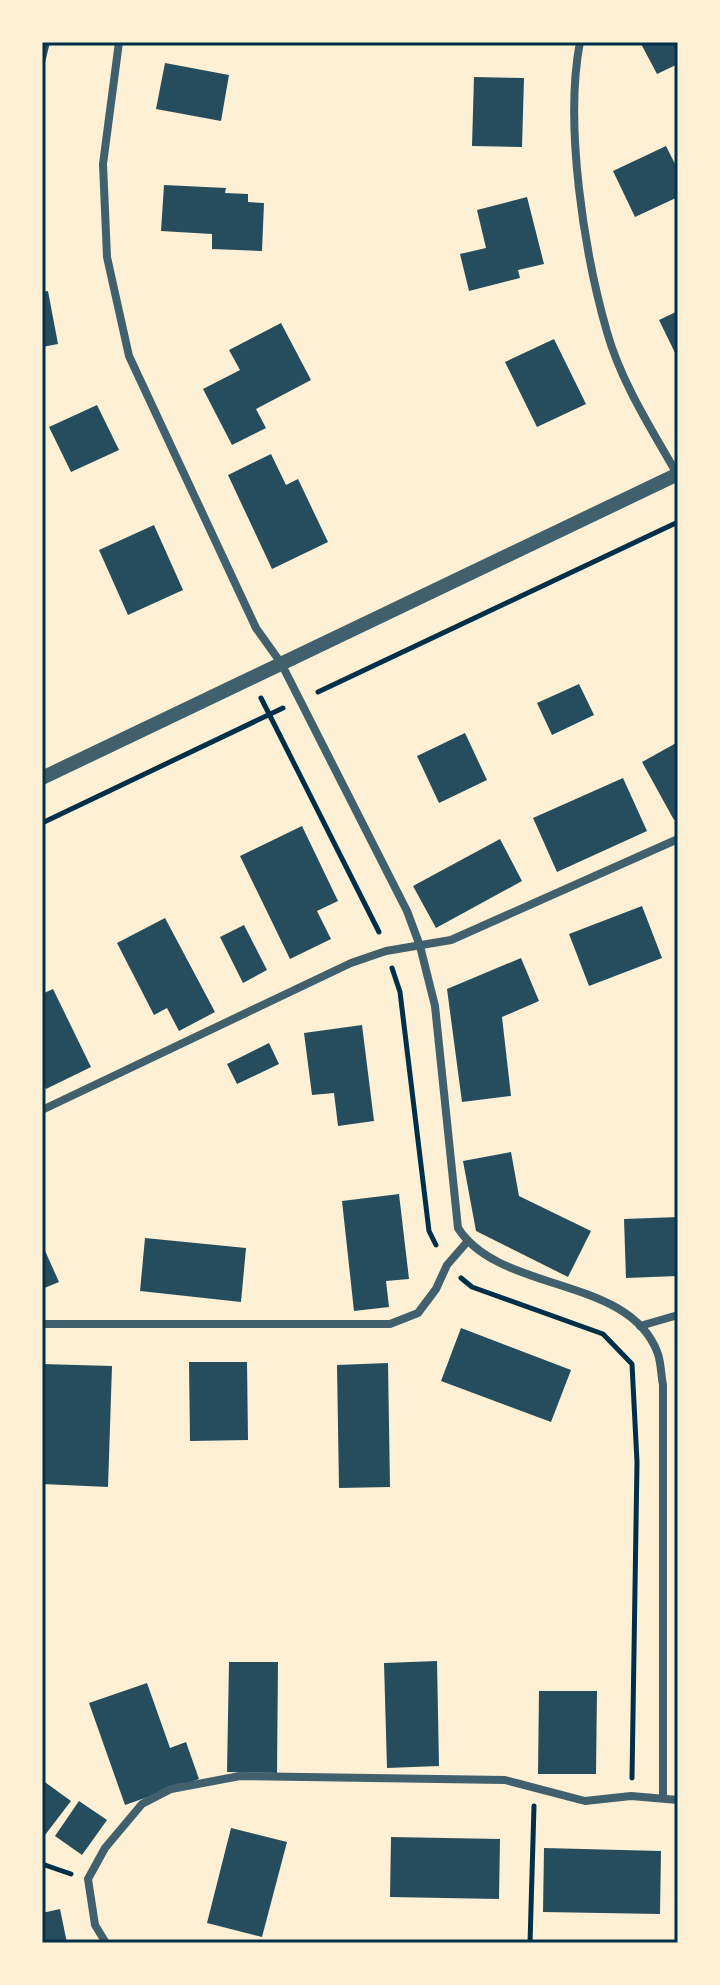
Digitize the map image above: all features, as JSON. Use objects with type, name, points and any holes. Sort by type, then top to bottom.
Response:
[{"type":"street","points":[[119,42],[103,164],[107,257],[129,356],[256,628],[281,663],[301,700],[407,911],[420,946],[435,1006],[454,1216],[467,1242],[495,1261],[615,1306],[640,1326],[658,1353],[663,1385],[663,1798]]},
{"type":"street","points":[[42,778],[678,474],[642,413],[607,334],[589,249],[575,145],[580,42]]},
{"type":"street","points":[[42,1110],[351,963],[386,951],[451,940],[678,839]]},
{"type":"street","points":[[42,1324],[390,1324],[418,1313],[436,1289],[447,1265],[467,1242]]},
{"type":"street","points":[[640,1326],[678,1315]]},
{"type":"street","points":[[106,1943],[95,1925],[88,1879],[105,1848],[142,1804],[171,1789],[240,1776],[505,1780],[585,1801],[631,1796],[678,1800]]},
{"type":"path","points":[[42,823],[678,522]]},
{"type":"path","points":[[530,1943],[534,1789]]},
{"type":"path","points":[[42,1864],[88,1879]]},
{"type":"building","points":[[42,42],[50,42],[43,71],[42,71]]},
{"type":"building","points":[[640,42],[678,42],[678,64],[657,74]]},
{"type":"building","points":[[165,63],[229,75],[221,121],[156,109]]},
{"type":"building","points":[[474,77],[524,78],[522,147],[472,146]]},
{"type":"building","points":[[666,146],[678,170],[678,197],[635,217],[613,171]]},
{"type":"building","points":[[164,185],[226,188],[225,193],[248,194],[248,202],[264,203],[262,251],[212,249],[212,234],[161,231]]},
{"type":"building","points":[[527,197],[544,264],[518,270],[520,278],[469,291],[460,254],[486,248],[477,210]]},
{"type":"building","points":[[48,291],[58,344],[42,347],[42,292]]},
{"type":"building","points":[[678,311],[678,359],[659,320]]},
{"type":"building","points":[[281,323],[311,380],[256,409],[266,428],[232,445],[203,389],[240,370],[229,350]]},
{"type":"building","points":[[554,339],[586,404],[537,427],[505,362]]},
{"type":"building","points":[[97,405],[119,450],[71,472],[49,427]]},
{"type":"building","points":[[271,454],[286,485],[298,479],[328,542],[272,569],[228,475]]},
{"type":"building","points":[[154,525],[183,590],[128,615],[99,550]]},
{"type":"building","points":[[579,684],[594,715],[552,735],[537,703]]},
{"type":"building","points":[[465,733],[487,780],[439,803],[417,756]]},
{"type":"building","points":[[678,742],[678,818],[674,820],[642,762]]},
{"type":"building","points":[[623,778],[647,831],[557,872],[533,818]]},
{"type":"building","points":[[302,826],[338,901],[317,911],[331,939],[290,959],[240,856]]},
{"type":"building","points":[[500,839],[522,881],[436,928],[413,886]]},
{"type":"building","points":[[642,906],[662,958],[589,986],[569,934]]},
{"type":"building","points":[[165,918],[215,1012],[179,1031],[167,1008],[154,1015],[117,943]]},
{"type":"building","points":[[244,925],[267,970],[243,983],[220,937]]},
{"type":"building","points":[[521,958],[539,1001],[502,1017],[511,1096],[462,1102],[447,989]]},
{"type":"building","points":[[53,989],[91,1067],[46,1089],[42,1080],[42,994]]},
{"type":"building","points":[[362,1025],[374,1121],[338,1126],[334,1093],[312,1095],[304,1033]]},
{"type":"building","points":[[269,1043],[279,1064],[237,1084],[227,1064]]},
{"type":"building","points":[[511,1152],[519,1196],[591,1231],[568,1277],[476,1231],[463,1161]]},
{"type":"building","points":[[399,1194],[409,1279],[386,1281],[389,1307],[354,1311],[342,1201]]},
{"type":"building","points":[[678,1217],[678,1276],[626,1278],[624,1219]]},
{"type":"building","points":[[145,1238],[246,1248],[241,1302],[140,1291]]},
{"type":"building","points":[[42,1244],[59,1282],[42,1289]]},
{"type":"building","points":[[461,1328],[571,1370],[551,1422],[441,1381]]},
{"type":"building","points":[[189,1362],[247,1362],[248,1440],[190,1441]]},
{"type":"building","points":[[388,1363],[390,1487],[339,1488],[337,1365]]},
{"type":"building","points":[[42,1364],[112,1366],[108,1487],[42,1484]]},
{"type":"building","points":[[437,1661],[439,1766],[387,1768],[384,1663]]},
{"type":"building","points":[[229,1662],[278,1662],[277,1773],[227,1772]]},
{"type":"building","points":[[147,1683],[170,1748],[186,1742],[199,1779],[125,1805],[89,1703]]},
{"type":"building","points":[[539,1691],[597,1691],[596,1774],[538,1774]]},
{"type":"building","points":[[42,1780],[71,1801],[42,1839]]},
{"type":"building","points":[[79,1801],[107,1820],[82,1855],[55,1836]]},
{"type":"building","points":[[231,1828],[287,1842],[262,1937],[207,1923]]},
{"type":"building","points":[[391,1837],[500,1839],[499,1899],[390,1897]]},
{"type":"building","points":[[544,1848],[661,1851],[660,1914],[543,1912]]},
{"type":"building","points":[[60,1909],[67,1943],[42,1943],[42,1913]]}]
